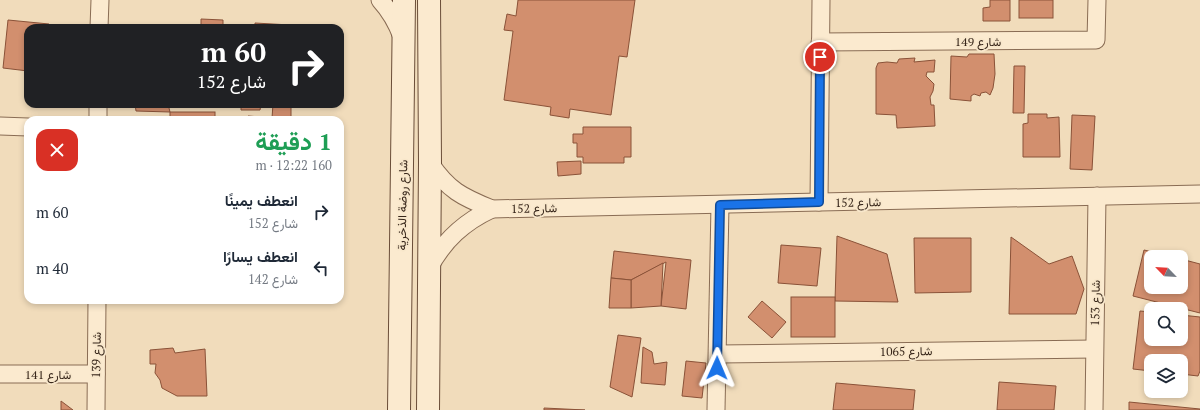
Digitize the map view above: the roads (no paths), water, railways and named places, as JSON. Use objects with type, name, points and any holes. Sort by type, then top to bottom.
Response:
[{"type":"street","points":[[99,24],[100,0]]},
{"type":"street","points":[[380,0],[397,23],[404,40]]},
{"type":"street","name":"شارع روضة الذخرية","points":[[399,410],[404,0]]},
{"type":"street","points":[[428,410],[430,163],[429,0]]},
{"type":"street","points":[[819,202],[820,0]]},
{"type":"street","name":"شارع 149","points":[[820,42],[1096,40],[1097,0]]},
{"type":"street","points":[[0,126],[24,127]]},
{"type":"street","name":"شارع 152","points":[[430,163],[449,187],[462,196],[492,209],[1200,194]]},
{"type":"street","name":"شارع 153","points":[[1094,410],[1097,196]]},
{"type":"street","points":[[716,410],[720,205]]},
{"type":"street","name":"شارع 152","points":[[429,268],[444,243],[466,223],[492,209]]},
{"type":"street","name":"شارع 139","points":[[96,410],[97,304]]},
{"type":"street","name":"شارع 1065","points":[[718,354],[1094,349]]},
{"type":"street","name":"شارع 141","points":[[0,374],[96,374]]}]
